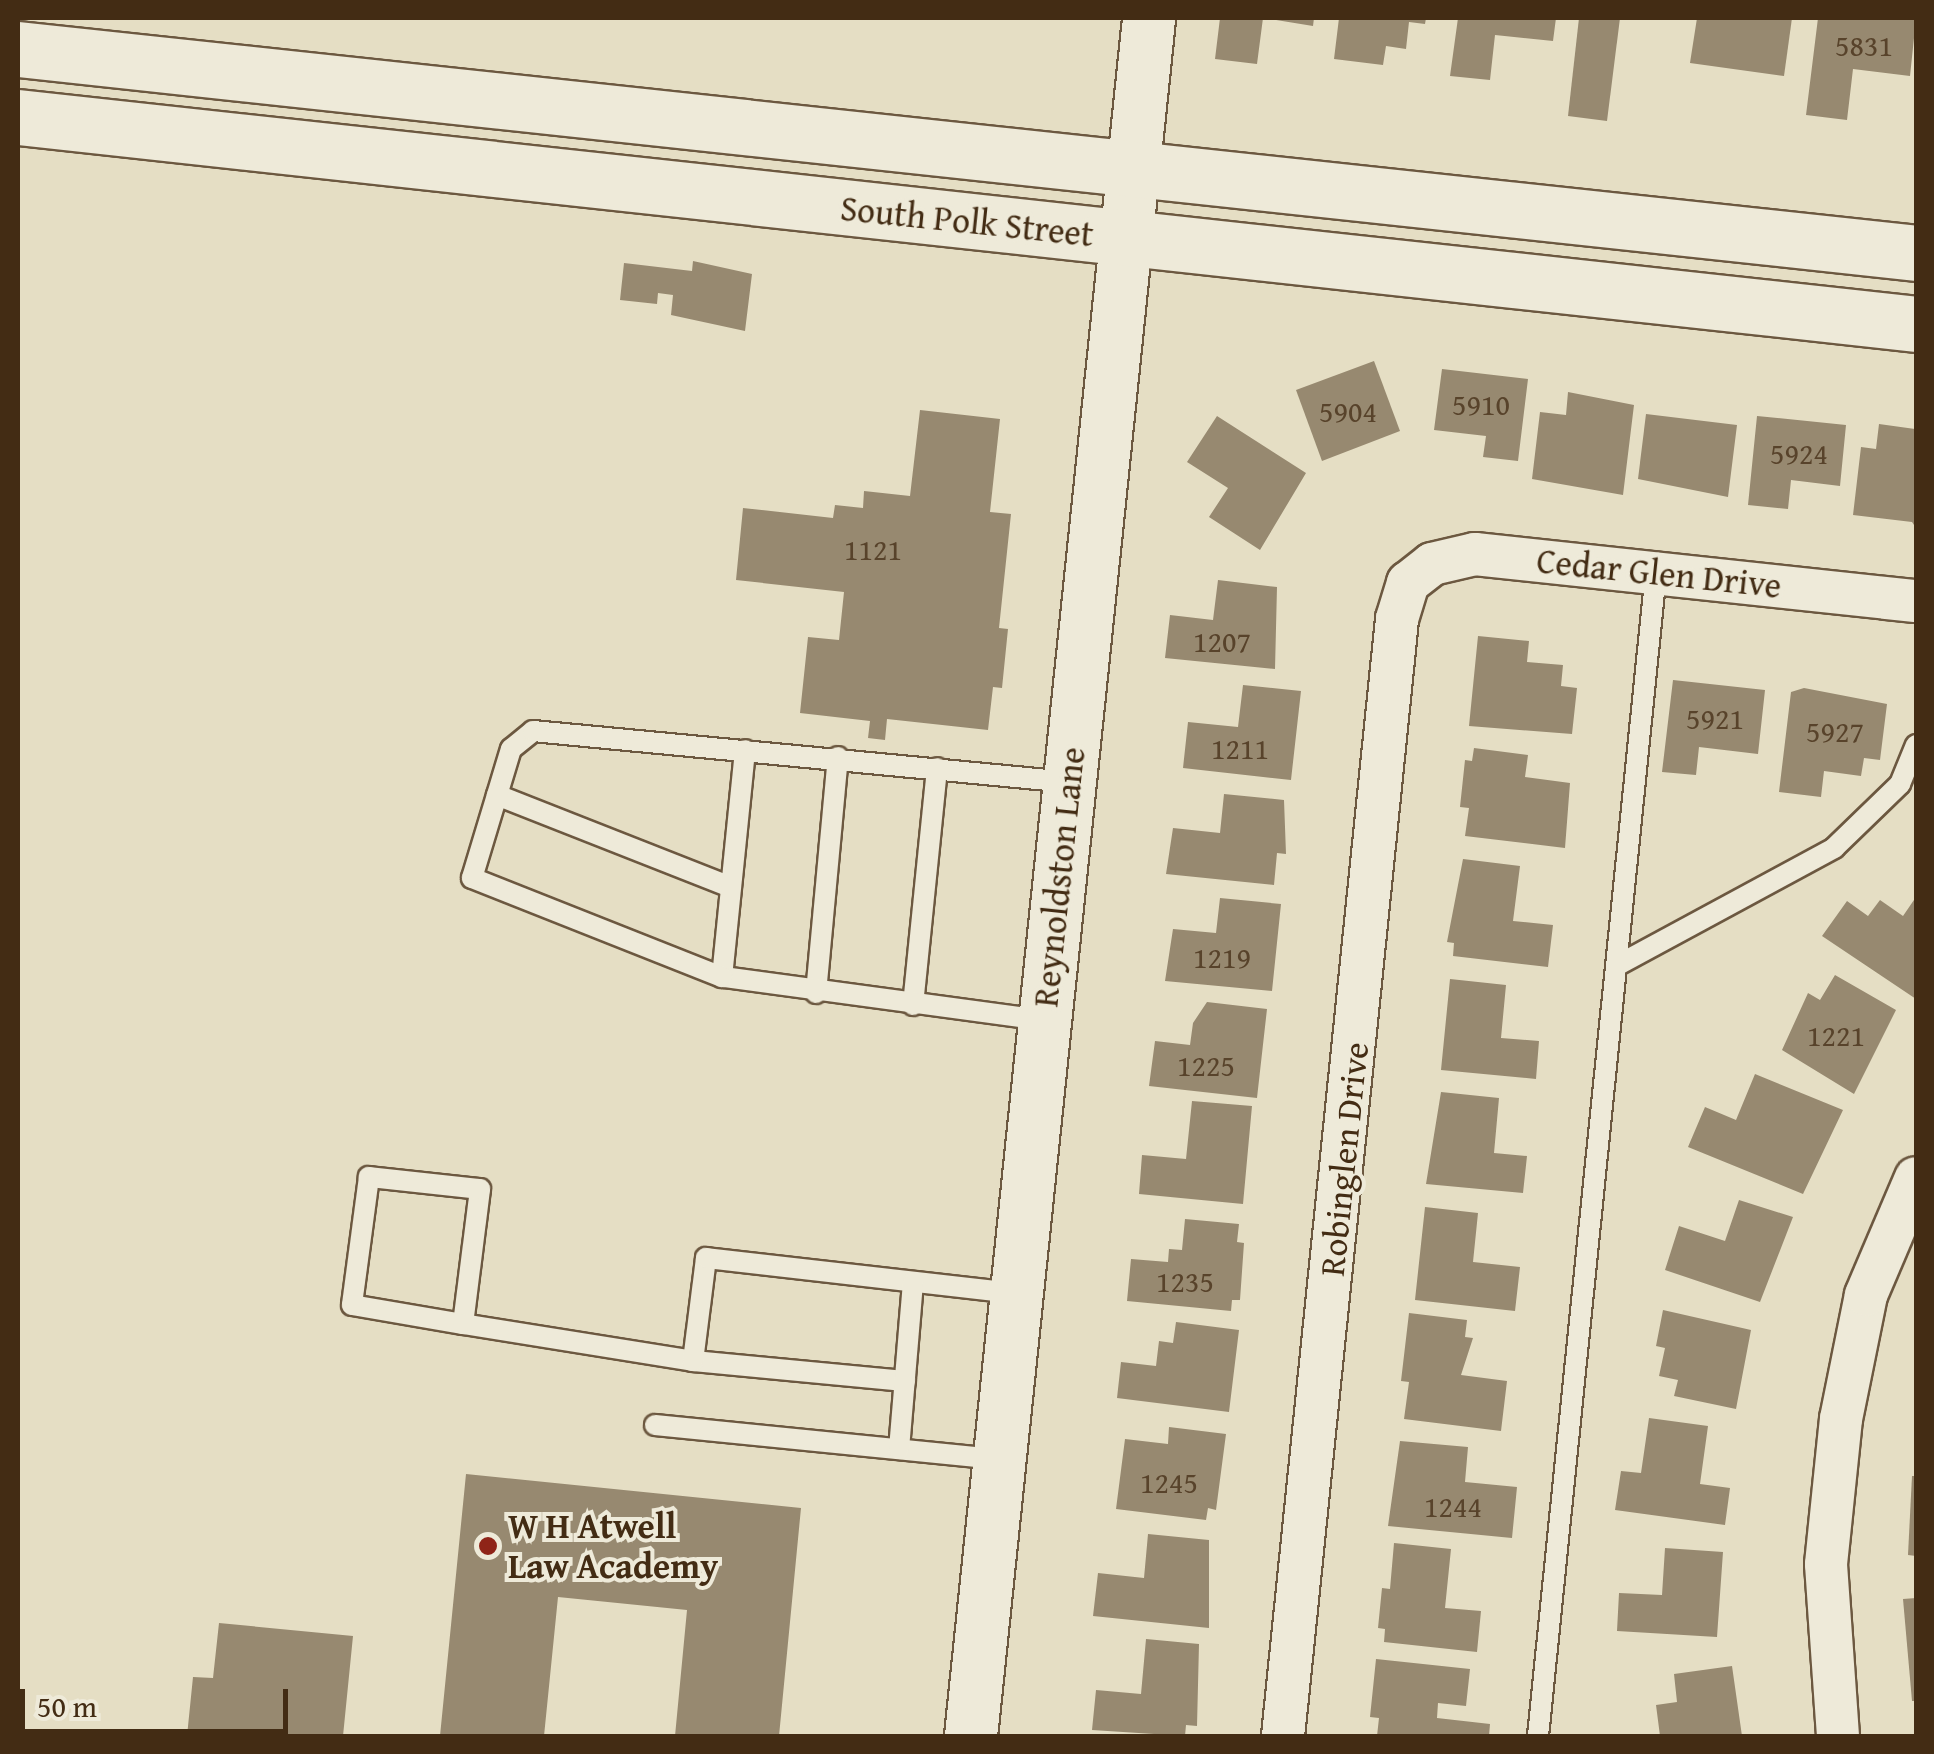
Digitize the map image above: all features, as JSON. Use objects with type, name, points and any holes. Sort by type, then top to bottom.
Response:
[{"type":"main road","name":"South Polk Street","points":[[18,49],[1916,252]]},
{"type":"main road","name":"South Polk Street","points":[[18,117],[1916,324]]},
{"type":"street","name":"Reynoldston Lane","points":[[971,1736],[1149,18]]},
{"type":"street","name":"Cedar Glen Drive","points":[[1408,582],[1432,564],[1475,554],[1916,600]]},
{"type":"street","name":"Robinglen Drive","points":[[1284,1736],[1397,619],[1408,582]]},
{"type":"street","points":[[1838,1736],[1826,1564],[1841,1419],[1866,1295],[1916,1178]]},
{"type":"lane","points":[[1538,1736],[1656,573]]},
{"type":"lane","points":[[1044,1020],[816,993],[722,977],[472,878],[511,749],[533,731],[838,757],[1069,782]]},
{"type":"lane","points":[[1618,965],[1834,848],[1900,784],[1916,745]]},
{"type":"lane","points":[[722,977],[745,750]]},
{"type":"lane","points":[[816,993],[838,757]]},
{"type":"lane","points":[[914,1006],[937,768]]},
{"type":"lane","points":[[498,795],[730,888]]},
{"type":"lane","points":[[464,1324],[480,1189],[369,1177],[352,1305],[464,1324],[693,1361],[904,1380]]},
{"type":"lane","points":[[693,1361],[706,1258],[1016,1293]]},
{"type":"lane","points":[[899,1449],[913,1283]]},
{"type":"lane","points":[[655,1426],[999,1459]]},
{"type":"building","points":[[1220,18],[1263,18],[1257,64],[1215,59]]},
{"type":"building","points":[[1263,18],[1314,18],[1313,26]]},
{"type":"building","points":[[1339,18],[1426,18],[1425,24],[1409,22],[1406,49],[1386,46],[1383,65],[1334,59]]},
{"type":"building","points":[[1458,18],[1556,18],[1553,41],[1495,35],[1490,80],[1450,76]]},
{"type":"building","points":[[1579,18],[1620,18],[1607,121],[1568,116]]},
{"type":"building","points":[[1697,18],[1792,18],[1784,76],[1690,63]]},
{"type":"building","points":[[1818,18],[1916,19],[1910,76],[1853,69],[1847,120],[1806,115]]},
{"type":"building","points":[[693,261],[752,274],[745,331],[671,315],[673,295],[658,293],[657,304],[620,300],[624,263],[692,271]]},
{"type":"building","points":[[1374,361],[1400,431],[1322,461],[1296,390]]},
{"type":"building","points":[[1442,369],[1528,379],[1518,461],[1483,457],[1486,436],[1434,430]]},
{"type":"building","points":[[1568,392],[1634,405],[1623,495],[1532,479],[1540,412],[1566,415]]},
{"type":"building","points":[[920,410],[1000,419],[990,512],[1011,514],[999,628],[1008,629],[1002,688],[993,687],[988,730],[887,719],[885,740],[868,738],[870,721],[800,713],[808,637],[839,640],[844,592],[736,580],[743,508],[833,518],[835,505],[863,508],[864,491],[910,496]]},
{"type":"building","points":[[1646,414],[1737,425],[1728,497],[1638,479]]},
{"type":"building","points":[[1217,416],[1306,473],[1260,550],[1209,517],[1228,488],[1187,462]]},
{"type":"building","points":[[1757,416],[1846,425],[1840,486],[1791,480],[1788,509],[1748,505]]},
{"type":"building","points":[[1879,424],[1915,429],[1916,528],[1912,522],[1853,515],[1861,447],[1876,449]]},
{"type":"building","points":[[1218,580],[1277,587],[1275,669],[1165,658],[1170,615],[1213,620]]},
{"type":"building","points":[[1478,636],[1529,641],[1527,662],[1563,665],[1561,686],[1577,688],[1572,734],[1469,726]]},
{"type":"building","points":[[1673,680],[1765,690],[1758,754],[1699,747],[1696,775],[1662,772]]},
{"type":"building","points":[[1243,685],[1301,691],[1291,780],[1183,768],[1188,722],[1238,727]]},
{"type":"building","points":[[1804,688],[1887,704],[1880,760],[1864,758],[1861,776],[1824,771],[1821,797],[1779,792],[1791,692]]},
{"type":"building","points":[[1474,748],[1528,755],[1525,777],[1570,783],[1565,848],[1465,836],[1469,808],[1460,807],[1465,760],[1472,761]]},
{"type":"building","points":[[1224,794],[1284,800],[1286,854],[1277,853],[1274,885],[1166,874],[1173,828],[1220,833]]},
{"type":"building","points":[[1463,859],[1520,866],[1513,921],[1553,925],[1548,967],[1453,956],[1454,943],[1447,942]]},
{"type":"building","points":[[1916,897],[1916,999],[1822,936],[1847,901],[1868,916],[1880,900],[1903,916]]},
{"type":"building","points":[[1220,898],[1281,904],[1272,991],[1165,981],[1173,929],[1216,933]]},
{"type":"building","points":[[1835,975],[1896,1010],[1854,1094],[1782,1050],[1808,993],[1820,1000]]},
{"type":"building","points":[[1450,979],[1506,985],[1501,1038],[1539,1041],[1536,1079],[1441,1070]]},
{"type":"building","points":[[1207,1002],[1267,1009],[1257,1098],[1149,1086],[1155,1041],[1190,1045],[1193,1023]]},
{"type":"building","points":[[1755,1074],[1843,1110],[1803,1194],[1688,1147],[1705,1107],[1736,1120]]},
{"type":"building","points":[[1441,1092],[1499,1098],[1494,1153],[1527,1156],[1523,1193],[1426,1184]]},
{"type":"building","points":[[1192,1101],[1252,1106],[1243,1204],[1139,1194],[1142,1155],[1186,1159]]},
{"type":"building","points":[[1739,1200],[1793,1217],[1760,1302],[1665,1270],[1679,1226],[1725,1241]]},
{"type":"building","points":[[1425,1207],[1478,1213],[1473,1262],[1520,1267],[1515,1311],[1415,1300]]},
{"type":"building","points":[[1185,1219],[1239,1224],[1237,1242],[1244,1243],[1240,1300],[1232,1300],[1231,1311],[1127,1301],[1131,1259],[1168,1262],[1169,1249],[1182,1250]]},
{"type":"building","points":[[1663,1310],[1751,1330],[1736,1409],[1674,1396],[1678,1380],[1659,1376],[1665,1348],[1656,1346]]},
{"type":"building","points":[[1409,1313],[1467,1320],[1465,1337],[1473,1338],[1461,1375],[1507,1381],[1501,1431],[1404,1419],[1409,1382],[1401,1381]]},
{"type":"building","points":[[1176,1322],[1239,1330],[1229,1412],[1117,1398],[1121,1362],[1156,1366],[1159,1341],[1173,1343]]},
{"type":"building","points":[[1649,1418],[1708,1426],[1700,1484],[1730,1488],[1725,1525],[1615,1510],[1621,1471],[1641,1473]]},
{"type":"building","points":[[1169,1427],[1226,1434],[1216,1510],[1208,1508],[1206,1520],[1116,1509],[1125,1439],[1168,1444]]},
{"type":"building","points":[[1400,1441],[1468,1447],[1465,1482],[1517,1487],[1512,1538],[1388,1526]]},
{"type":"building","points":[[466,1474],[801,1508],[779,1736],[675,1736],[687,1610],[558,1597],[544,1736],[440,1736]]},
{"type":"building","points":[[1912,1476],[1916,1476],[1916,1556],[1908,1555]]},
{"type":"building","points":[[1148,1534],[1209,1540],[1209,1628],[1093,1616],[1098,1573],[1144,1578]]},
{"type":"building","points":[[1394,1543],[1451,1549],[1445,1608],[1481,1611],[1477,1652],[1384,1642],[1385,1629],[1378,1628],[1382,1588],[1390,1589]]},
{"type":"building","points":[[1665,1548],[1723,1552],[1717,1637],[1617,1631],[1619,1593],[1662,1595]]},
{"type":"building","points":[[1916,1598],[1916,1701],[1912,1701],[1903,1599]]},
{"type":"building","points":[[219,1623],[353,1636],[343,1736],[187,1736],[193,1677],[213,1678]]},
{"type":"building","points":[[1146,1639],[1199,1644],[1197,1726],[1186,1725],[1185,1736],[1092,1730],[1096,1690],[1141,1694]]},
{"type":"building","points":[[1376,1659],[1470,1669],[1466,1706],[1438,1703],[1437,1718],[1490,1724],[1489,1736],[1377,1736],[1379,1718],[1370,1717]]},
{"type":"building","points":[[1732,1666],[1742,1736],[1660,1736],[1656,1705],[1677,1702],[1674,1674]]},
{"type":"place","name":"W H Atwell Law Academy","points":[[488,1546]]}]
